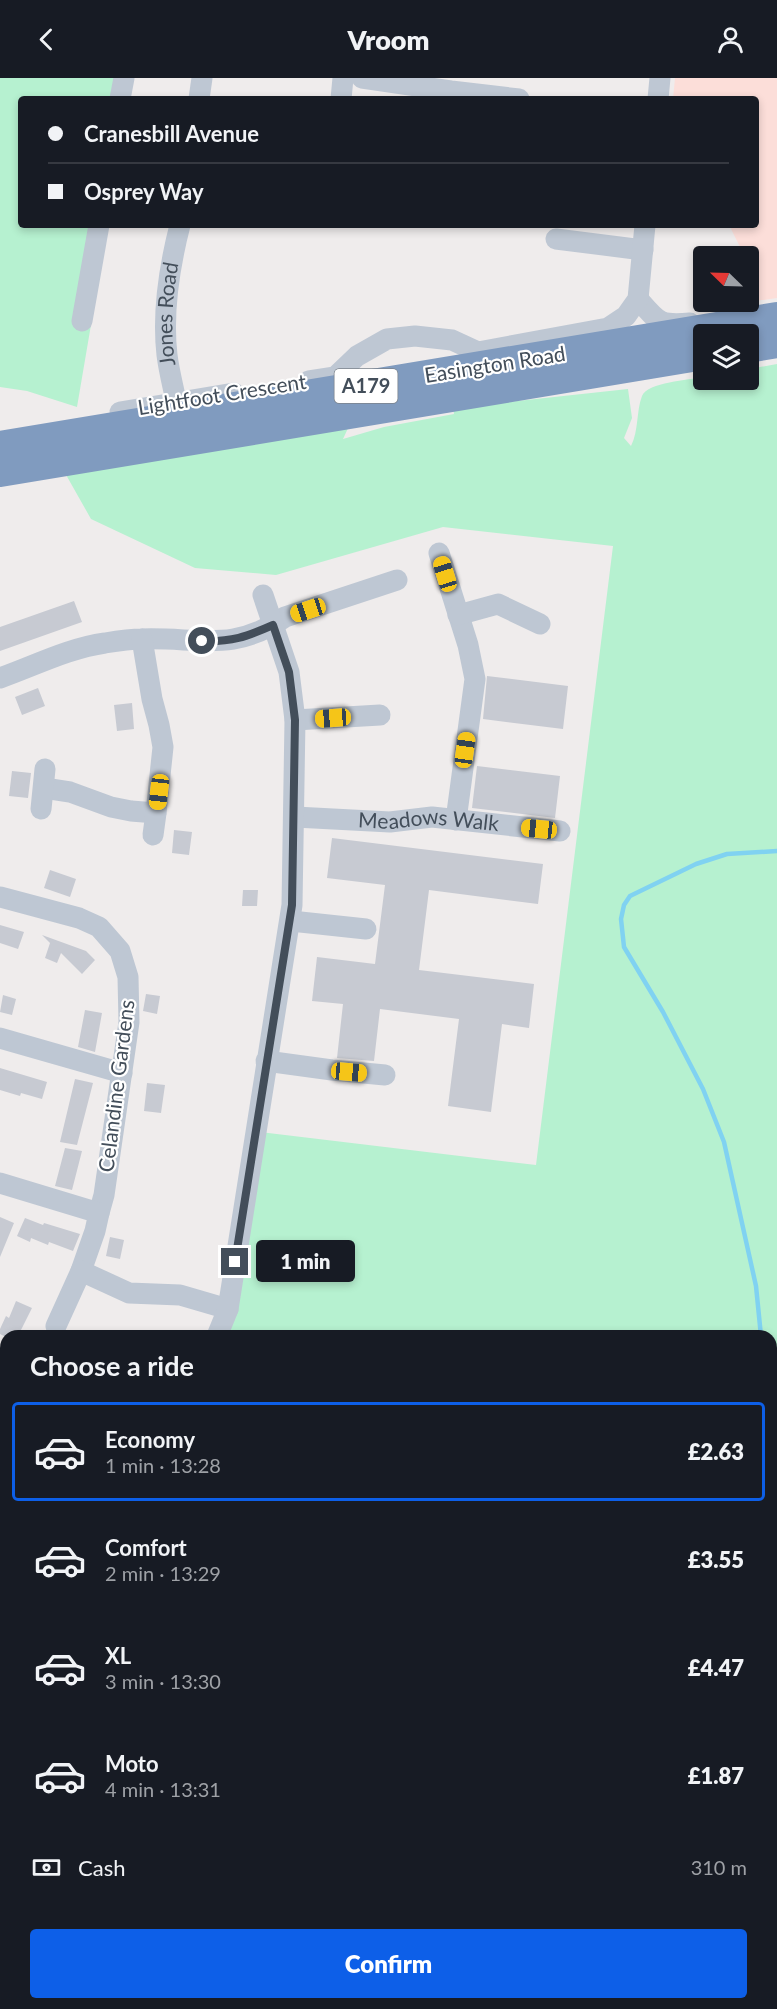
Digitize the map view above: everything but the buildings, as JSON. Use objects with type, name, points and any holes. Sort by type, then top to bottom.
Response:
[{"type":"highway","name":"Easington Road","points":[[759,327],[777,318]]},
{"type":"highway","name":"Easington Road","points":[[759,340],[777,342]]},
{"type":"highway","name":"Easington Road","points":[[2,454],[693,344]]},
{"type":"highway","name":"Easington Road","points":[[2,454],[693,356]]},
{"type":"street","points":[[121,96],[124,78]]},
{"type":"street","points":[[199,96],[202,78]]},
{"type":"street","points":[[341,96],[343,78]]},
{"type":"street","points":[[362,78],[451,85],[476,96]]},
{"type":"street","points":[[658,96],[660,78]]},
{"type":"street","points":[[82,321],[98,228]]},
{"type":"street","name":"Jones Road","points":[[176,401],[167,356],[165,320],[166,294],[179,228]]},
{"type":"street","points":[[645,228],[638,299],[654,317],[669,325],[693,322],[699,324]]},
{"type":"street","points":[[556,239],[643,250]]},
{"type":"street","name":"Lightfoot Crescent","points":[[2,454],[43,426],[176,401],[335,377],[357,356],[387,339],[415,336],[452,340],[478,352],[608,328],[627,316],[638,299]]},
{"type":"street","points":[[438,553],[468,645],[475,679],[456,820]]},
{"type":"street","points":[[0,678],[62,655],[102,644],[142,639],[222,642],[242,638],[273,625],[285,617],[397,580]]},
{"type":"street","points":[[219,1330],[228,1309],[266,1061],[291,921],[295,817],[295,720],[289,672],[263,595]]},
{"type":"street","points":[[458,615],[498,604],[540,624]]},
{"type":"street","points":[[142,639],[163,747],[153,835]]},
{"type":"street","points":[[295,720],[380,715]]},
{"type":"street","points":[[43,789],[70,792],[111,807],[156,813]]},
{"type":"street","name":"Meadows Walk","points":[[295,817],[390,822],[432,817],[560,831]]},
{"type":"street","name":"Celandine Gardens","points":[[0,897],[79,918],[99,927],[120,951],[128,977],[129,1022],[104,1195],[95,1231],[81,1271]]},
{"type":"street","points":[[291,921],[366,929]]},
{"type":"street","points":[[0,1038],[122,1073]]},
{"type":"street","points":[[266,1061],[385,1075]]},
{"type":"street","points":[[0,1183],[99,1213]]},
{"type":"street","points":[[56,1326],[81,1271],[129,1293],[180,1295],[228,1309]]},
{"type":"shaded area","points":[[675,78],[777,78],[777,298],[759,301],[759,246],[740,246],[731,229],[759,228],[759,96],[673,96]]},
{"type":"green space","points":[[0,78],[132,78],[129,96],[18,96],[18,228],[107,228],[77,407],[27,391],[0,387]]},
{"type":"green space","points":[[777,364],[777,1330],[220,1330],[260,1132],[536,1165],[613,546],[443,527],[276,575],[195,568],[91,519],[65,473],[349,426],[343,439],[384,427],[454,414],[453,408],[628,389],[632,418],[624,438],[631,446],[642,396],[652,388],[693,379],[693,390],[759,390],[759,367]]},
{"type":"waterway","points":[[760,1330],[756,1286],[724,1142],[703,1089],[663,1012],[624,947],[621,919],[624,905],[630,896],[696,864],[727,854],[777,851]]},
{"type":"route","points":[[202,641],[222,642],[242,638],[273,625],[289,672],[295,720],[295,817],[291,921],[266,1061],[235,1262]]}]
